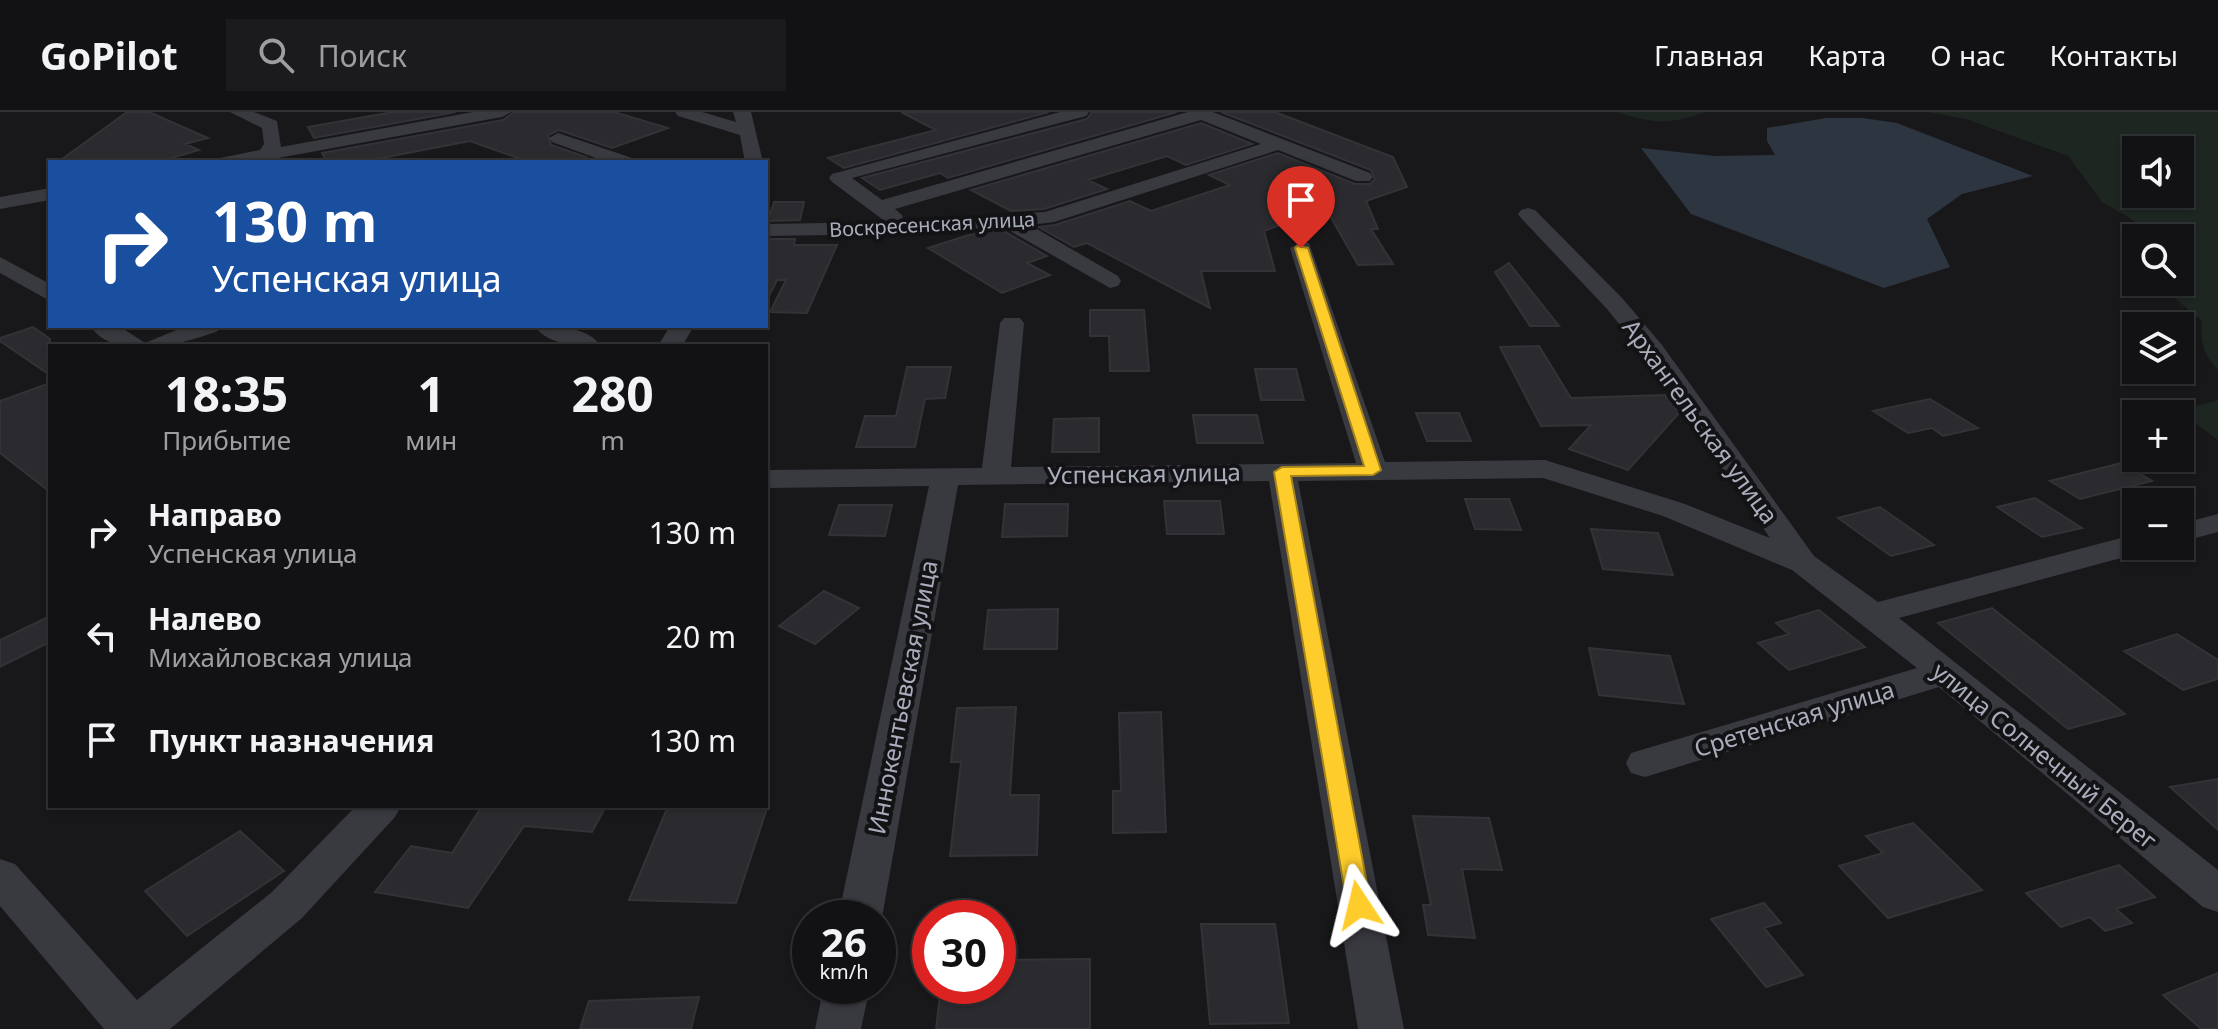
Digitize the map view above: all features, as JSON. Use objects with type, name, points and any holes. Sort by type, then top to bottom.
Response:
[{"type":"street","points":[[239,112],[271,125],[273,144],[269,158]]},
{"type":"street","points":[[248,160],[502,112]]},
{"type":"street","points":[[684,112],[747,131]]},
{"type":"street","points":[[742,112],[754,160]]},
{"type":"street","points":[[908,227],[877,208],[839,178],[1080,112]]},
{"type":"street","points":[[877,208],[1200,113],[1363,177]]},
{"type":"street","points":[[558,138],[619,160]]},
{"type":"street","name":"Воскресенская улица","points":[[768,230],[908,227],[1047,218],[1279,144]]},
{"type":"street","points":[[0,203],[48,194]]},
{"type":"street","name":"Архангельская улица","points":[[1528,214],[1615,304],[1653,350],[1803,563]]},
{"type":"street","points":[[1009,222],[1110,281]]},
{"type":"street","points":[[1301,248],[1373,470]]},
{"type":"street","points":[[0,264],[48,293]]},
{"type":"street","points":[[996,475],[1012,323]]},
{"type":"street","points":[[105,328],[132,344]]},
{"type":"street","points":[[160,344],[204,328]]},
{"type":"street","points":[[550,328],[585,344]]},
{"type":"street","name":"Успенская улица","points":[[768,479],[1545,469],[1674,510],[1803,563],[1873,614]]},
{"type":"street","points":[[1282,472],[1381,1029]]},
{"type":"street","name":"Иннокентьевская улица","points":[[863,900],[945,477]]},
{"type":"street","points":[[2194,529],[2218,523]]},
{"type":"street","points":[[1873,614],[2122,548]]},
{"type":"street","name":"улица Солнечный Берег","points":[[1873,614],[2218,894]]},
{"type":"street","name":"Сретенская улица","points":[[1645,763],[1943,673]]},
{"type":"street","points":[[0,876],[134,1029],[287,905],[379,808]]},
{"type":"street","points":[[838,1029],[843,1004]]},
{"type":"shaded area","points":[[1617,112],[1705,112],[1661,121]]},
{"type":"shaded area","points":[[1927,112],[2218,112],[2218,370],[2204,348],[2202,321],[2174,296],[2194,296],[2194,224],[2137,224],[2102,202],[2068,156],[1966,119]]},
{"type":"shaded area","points":[[2218,398],[2218,440],[2194,422],[2194,406]]},
{"type":"water","points":[[1826,118],[1862,118],[1897,123],[2033,176],[1962,194],[1927,219],[1950,267],[1884,288],[1691,214],[1641,148],[1715,156],[1775,155],[1767,141],[1767,128]]},
{"type":"building","points":[[127,112],[149,112],[208,138],[185,144],[199,150],[164,160],[61,160]]},
{"type":"building","points":[[393,112],[456,112],[314,138],[308,127]]},
{"type":"building","points":[[514,112],[614,112],[668,128],[612,148],[559,130],[548,135],[551,145],[586,157],[578,160],[523,160],[470,141],[371,160],[326,160],[322,153],[503,120]]},
{"type":"building","points":[[901,112],[1049,112],[844,168],[828,158],[936,130]]},
{"type":"building","points":[[1092,112],[1177,112],[948,178],[940,173],[880,190],[862,178],[1087,119]]},
{"type":"building","points":[[1221,112],[1275,112],[1393,157],[1407,187],[1366,201],[1378,229],[1371,229],[1393,264],[1358,265],[1329,214],[1315,219],[1307,215],[1264,231],[1275,271],[1201,271],[1210,308],[1087,243],[1074,247],[1039,227],[1055,225],[1130,201],[1151,211],[1230,185],[1209,175],[1278,153],[1355,184],[1370,184],[1375,179],[1371,170]]},
{"type":"building","points":[[1201,123],[1252,144],[1186,165],[1167,156],[1088,180],[1107,189],[1044,209],[1011,211],[971,190]]},
{"type":"building","points":[[774,202],[804,202],[800,220],[768,221]]},
{"type":"building","points":[[1002,230],[1047,256],[1027,263],[1050,275],[1002,293],[928,248],[981,231]]},
{"type":"building","points":[[768,239],[795,239],[794,245],[837,245],[807,313],[770,312],[786,280],[777,280],[768,298]]},
{"type":"building","points":[[1509,263],[1559,326],[1530,326],[1495,272]]},
{"type":"building","points":[[1090,310],[1144,310],[1149,371],[1110,371],[1109,336],[1090,336]]},
{"type":"building","points":[[33,327],[50,339],[48,374],[0,341],[0,338]]},
{"type":"building","points":[[1539,346],[1571,398],[1665,395],[1679,413],[1628,470],[1569,449],[1591,425],[1541,426],[1500,347]]},
{"type":"building","points":[[907,367],[951,367],[945,398],[925,399],[915,447],[856,447],[865,416],[896,416]]},
{"type":"building","points":[[1255,369],[1296,369],[1304,400],[1261,400]]},
{"type":"building","points":[[48,384],[48,490],[0,453],[0,401]]},
{"type":"building","points":[[1930,399],[1978,428],[1943,436],[1932,428],[1908,433],[1873,411]]},
{"type":"building","points":[[1416,413],[1459,413],[1471,441],[1427,441]]},
{"type":"building","points":[[1193,415],[1257,415],[1263,443],[1197,443]]},
{"type":"building","points":[[1099,418],[1099,452],[1052,452],[1054,419]]},
{"type":"building","points":[[2121,463],[2122,472],[2136,472],[2152,481],[2080,499],[2050,481]]},
{"type":"building","points":[[2035,498],[2082,528],[2042,537],[1997,507]]},
{"type":"building","points":[[1465,499],[1509,499],[1521,530],[1475,529]]},
{"type":"building","points":[[1164,501],[1220,501],[1224,534],[1167,534]]},
{"type":"building","points":[[1005,504],[1068,504],[1067,536],[1002,537]]},
{"type":"building","points":[[839,505],[892,505],[885,536],[829,535]]},
{"type":"building","points":[[1880,507],[1934,545],[1891,556],[1838,518]]},
{"type":"building","points":[[1591,529],[1658,533],[1673,575],[1603,569]]},
{"type":"building","points":[[824,591],[859,608],[815,644],[779,626]]},
{"type":"building","points":[[1992,608],[2125,714],[2068,729],[1938,623]]},
{"type":"building","points":[[1058,609],[1057,649],[984,649],[988,610]]},
{"type":"building","points":[[1819,610],[1865,647],[1789,670],[1758,643],[1789,634],[1776,623]]},
{"type":"building","points":[[48,617],[48,643],[0,667],[0,640]]},
{"type":"building","points":[[2177,634],[2218,660],[2218,679],[2183,690],[2124,651]]},
{"type":"building","points":[[1589,648],[1670,656],[1684,704],[1599,695]]},
{"type":"building","points":[[1016,707],[1010,795],[1039,795],[1037,855],[950,856],[961,762],[951,762],[957,708]]},
{"type":"building","points":[[1161,712],[1166,832],[1113,833],[1113,791],[1121,791],[1119,713]]},
{"type":"building","points":[[2218,779],[2218,830],[2170,787]]},
{"type":"building","points":[[481,808],[605,808],[592,832],[524,826],[468,908],[375,892],[411,846],[452,853]]},
{"type":"building","points":[[667,808],[767,808],[736,903],[629,900]]},
{"type":"building","points":[[1413,816],[1489,818],[1502,870],[1462,869],[1475,938],[1428,935],[1423,905],[1431,905]]},
{"type":"building","points":[[1913,823],[1982,890],[1888,918],[1839,866],[1883,853],[1866,836]]},
{"type":"building","points":[[240,831],[284,871],[187,936],[145,891]]},
{"type":"building","points":[[2119,865],[2155,897],[2116,909],[2132,923],[2105,931],[2090,917],[2061,927],[2026,893]]},
{"type":"building","points":[[1764,903],[1781,923],[1764,928],[1803,975],[1766,987],[1711,919]]},
{"type":"building","points":[[1201,924],[1275,924],[1289,1023],[1210,1024]]},
{"type":"building","points":[[1090,959],[1090,1029],[936,1029],[939,1004],[1016,1004],[1016,960]]},
{"type":"building","points":[[2218,973],[2218,1029],[2201,1029],[2163,995]]},
{"type":"building","points":[[699,997],[691,1029],[580,1029],[589,1001]]},
{"type":"route","points":[[1301,248],[1373,470],[1282,472],[1359,905]]}]
